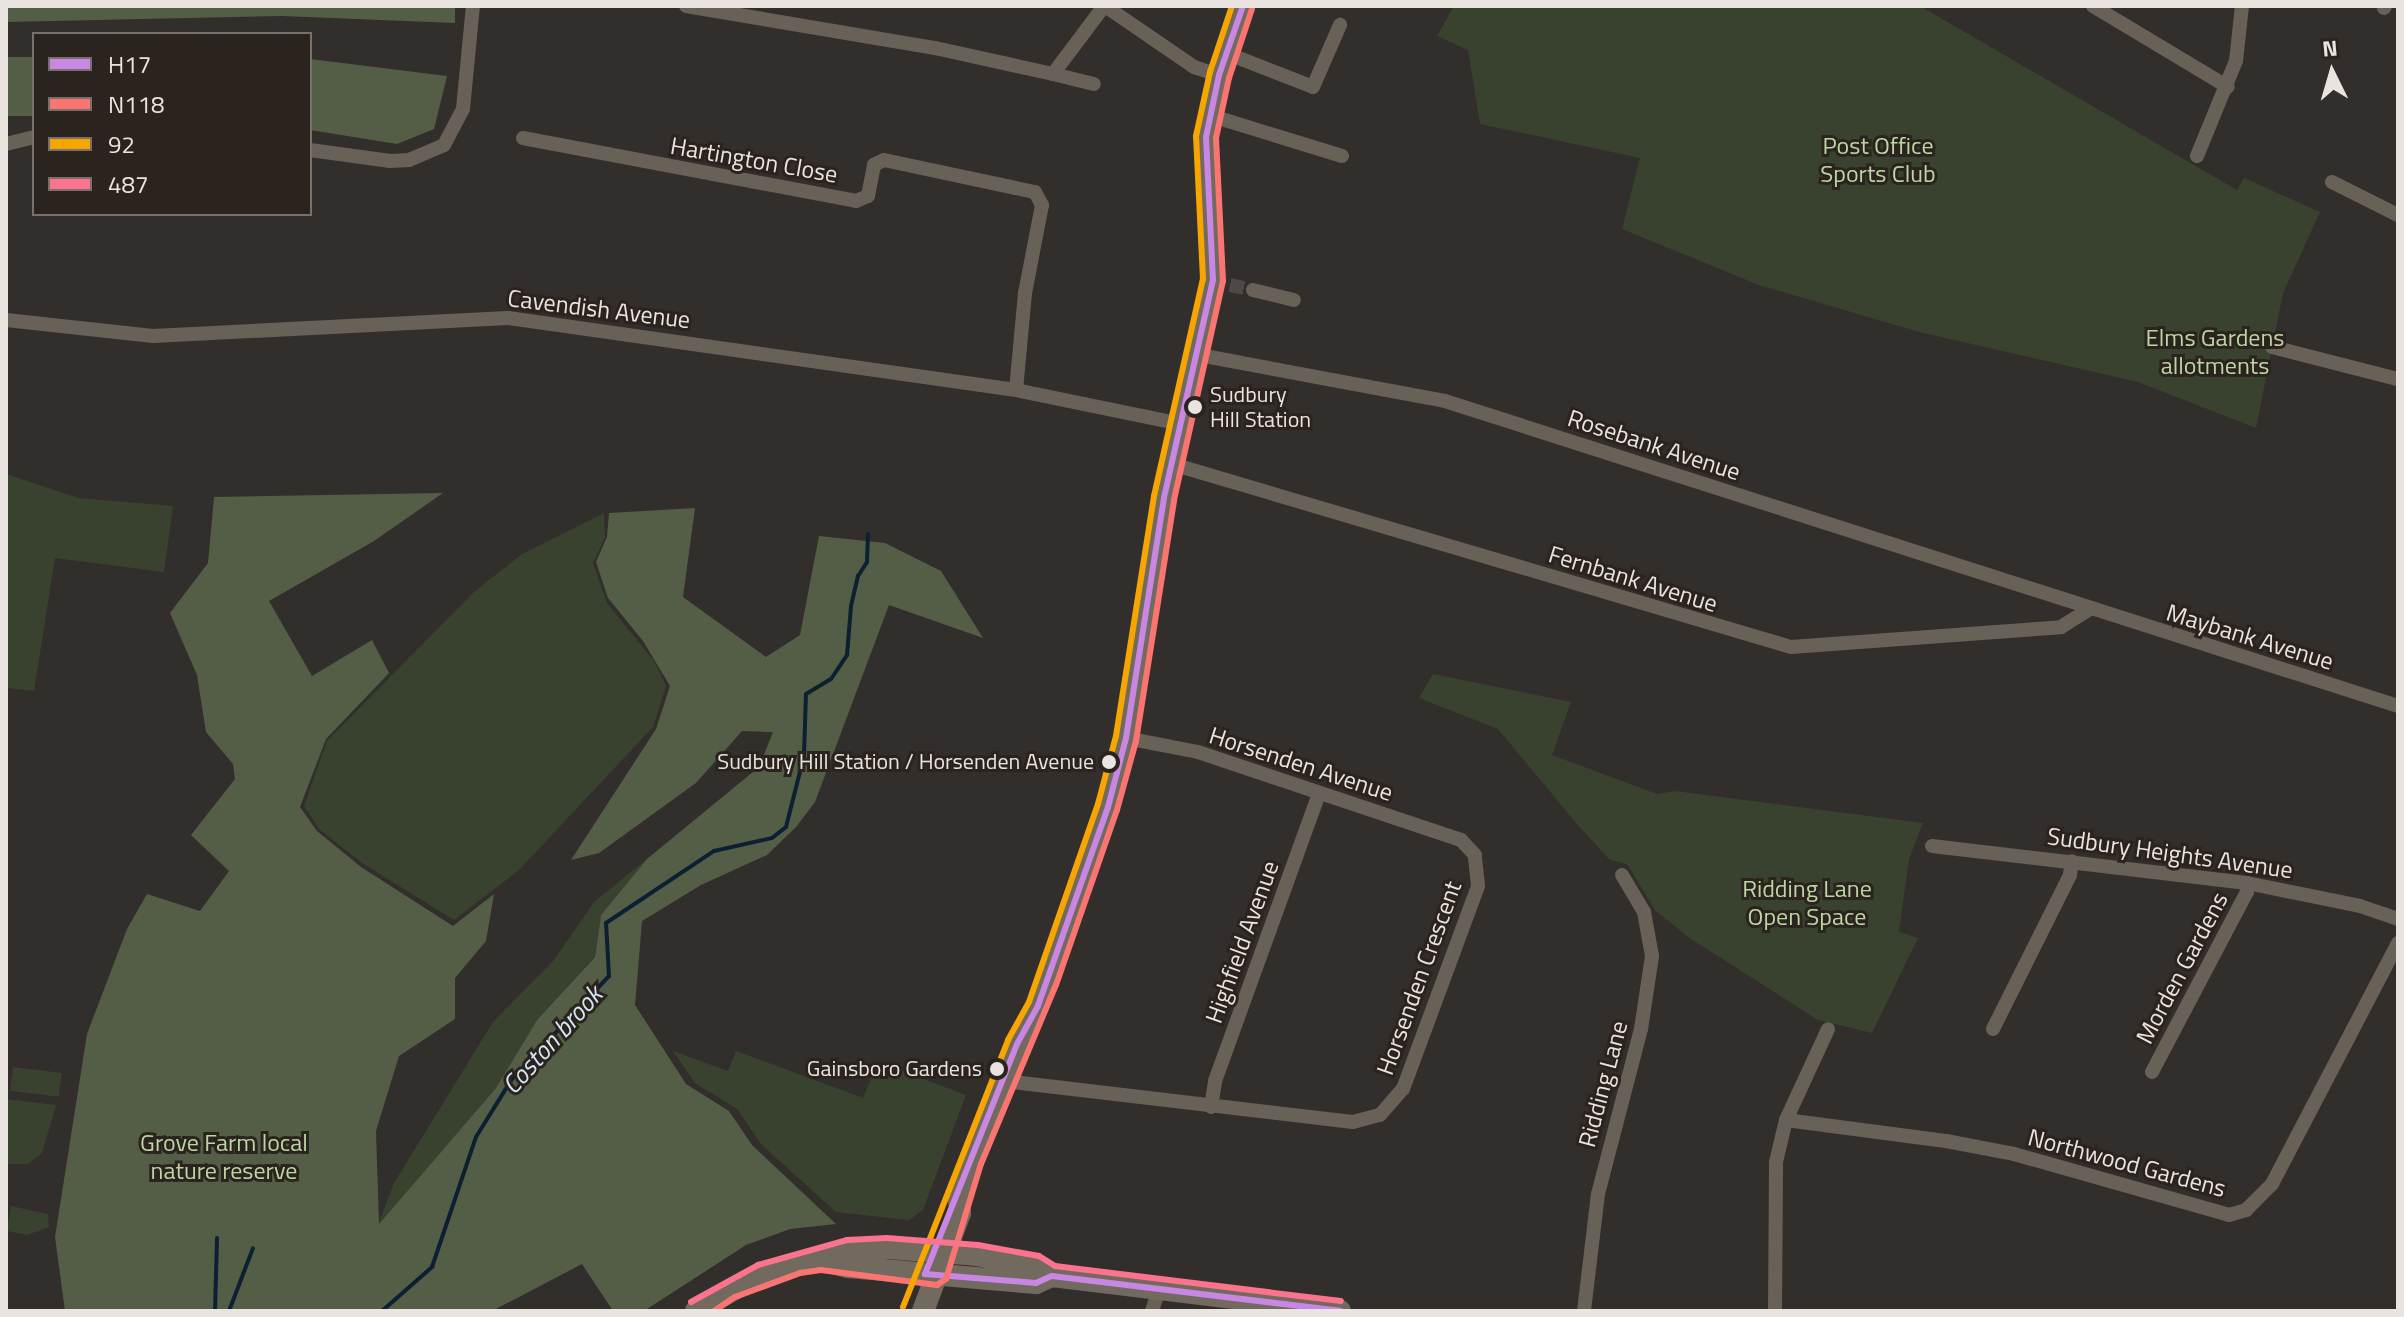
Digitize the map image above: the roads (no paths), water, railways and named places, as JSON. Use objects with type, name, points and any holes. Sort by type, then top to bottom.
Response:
[{"type":"main road","points":[[923,1311],[949,1210],[959,1200],[1004,1081],[1047,982],[1108,807],[1126,738],[1172,464],[1199,355],[1222,282],[1211,238],[1205,169],[1219,75],[1243,6]]},
{"type":"main road","points":[[696,1311],[761,1274],[849,1250],[940,1250],[1036,1266],[1052,1276],[1156,1300],[1340,1311]]},
{"type":"main road","points":[[821,1260],[931,1275],[1036,1283],[1052,1276]]},
{"type":"main road","points":[[912,1311],[931,1275]]},
{"type":"street","points":[[312,150],[390,161],[422,156],[444,145],[456,131],[466,87],[473,6]]},
{"type":"street","points":[[686,6],[935,48],[1094,84]]},
{"type":"street","points":[[1053,74],[1104,6],[1194,67],[1219,75]]},
{"type":"street","points":[[2093,6],[2228,87]]},
{"type":"street","points":[[2197,156],[2228,87],[2242,6]]},
{"type":"street","points":[[1226,53],[1313,87],[1340,25]]},
{"type":"street","points":[[1212,116],[1342,156]]},
{"type":"street","points":[[6,144],[32,138]]},
{"type":"street","name":"Hartington Close","points":[[523,138],[856,201],[868,196],[874,165],[884,160],[1035,192],[1042,205],[1025,293],[1016,390]]},
{"type":"street","points":[[2332,182],[2398,215]]},
{"type":"street","points":[[1253,290],[1294,300]]},
{"type":"street","name":"Cavendish Avenue","points":[[6,320],[153,336],[508,318],[1016,390],[1181,424]]},
{"type":"street","points":[[2272,347],[2398,379]]},
{"type":"street","name":"Rosebank Avenue","points":[[1199,355],[1445,401],[2088,610]]},
{"type":"street","name":"Fernbank Avenue","points":[[1172,464],[1339,510],[1778,645],[1817,647],[2061,627],[2088,610]]},
{"type":"street","name":"Maybank Avenue","points":[[2088,610],[2398,706]]},
{"type":"street","name":"Horsenden Avenue","points":[[1126,738],[1198,752],[1461,840]]},
{"type":"street","name":"Highfield Avenue","points":[[1211,1107],[1215,1081],[1319,794]]},
{"type":"street","name":"Horsenden Crescent","points":[[1211,1107],[1366,1119],[1380,1115],[1403,1089],[1478,886],[1475,855],[1461,840]]},
{"type":"street","name":"Sudbury Heights Avenue","points":[[1932,846],[2247,883],[2360,906],[2398,919]]},
{"type":"street","points":[[1993,1029],[2070,875],[2072,861]]},
{"type":"street","name":"Ridding Lane","points":[[1584,1311],[1598,1194],[1641,1029],[1652,956],[1644,912],[1622,875]]},
{"type":"street","name":"Morden Gardens","points":[[2152,1072],[2247,892],[2247,883]]},
{"type":"street","name":"Northwood Gardens","points":[[1786,1120],[1960,1143],[2229,1215],[2246,1210],[2272,1184],[2398,943]]},
{"type":"street","points":[[1775,1311],[1774,1198],[1786,1120],[1828,1029]]},
{"type":"street","points":[[1004,1081],[1211,1107]]},
{"type":"waterway","name":"Coston brook","points":[[382,1311],[432,1267],[476,1137],[512,1079],[609,976],[606,923],[714,851],[772,838],[786,827],[804,756],[806,694],[831,679],[847,655],[851,606],[858,576],[867,562],[868,534]]},
{"type":"waterway","points":[[215,1311],[217,1238]]},
{"type":"waterway","points":[[229,1311],[253,1248]]},
{"type":"tunnel","points":[[1230,285],[1253,290]]},
{"type":"place","name":"Sudbury Hill Station","points":[[1195,407]]},
{"type":"place","name":"Sudbury Hill Station / Horsenden Avenue","points":[[1109,762]]},
{"type":"place","name":"Gainsboro Gardens","points":[[997,1069]]},
{"type":"park label","name":"Post Office Sports Club","points":[[1878,160]]},
{"type":"park label","name":"Elms Gardens allotments","points":[[2215,352]]},
{"type":"park label","name":"Ridding Lane Open Space","points":[[1807,903]]},
{"type":"park label","name":"Grove Farm local nature reserve","points":[[224,1157]]}]
